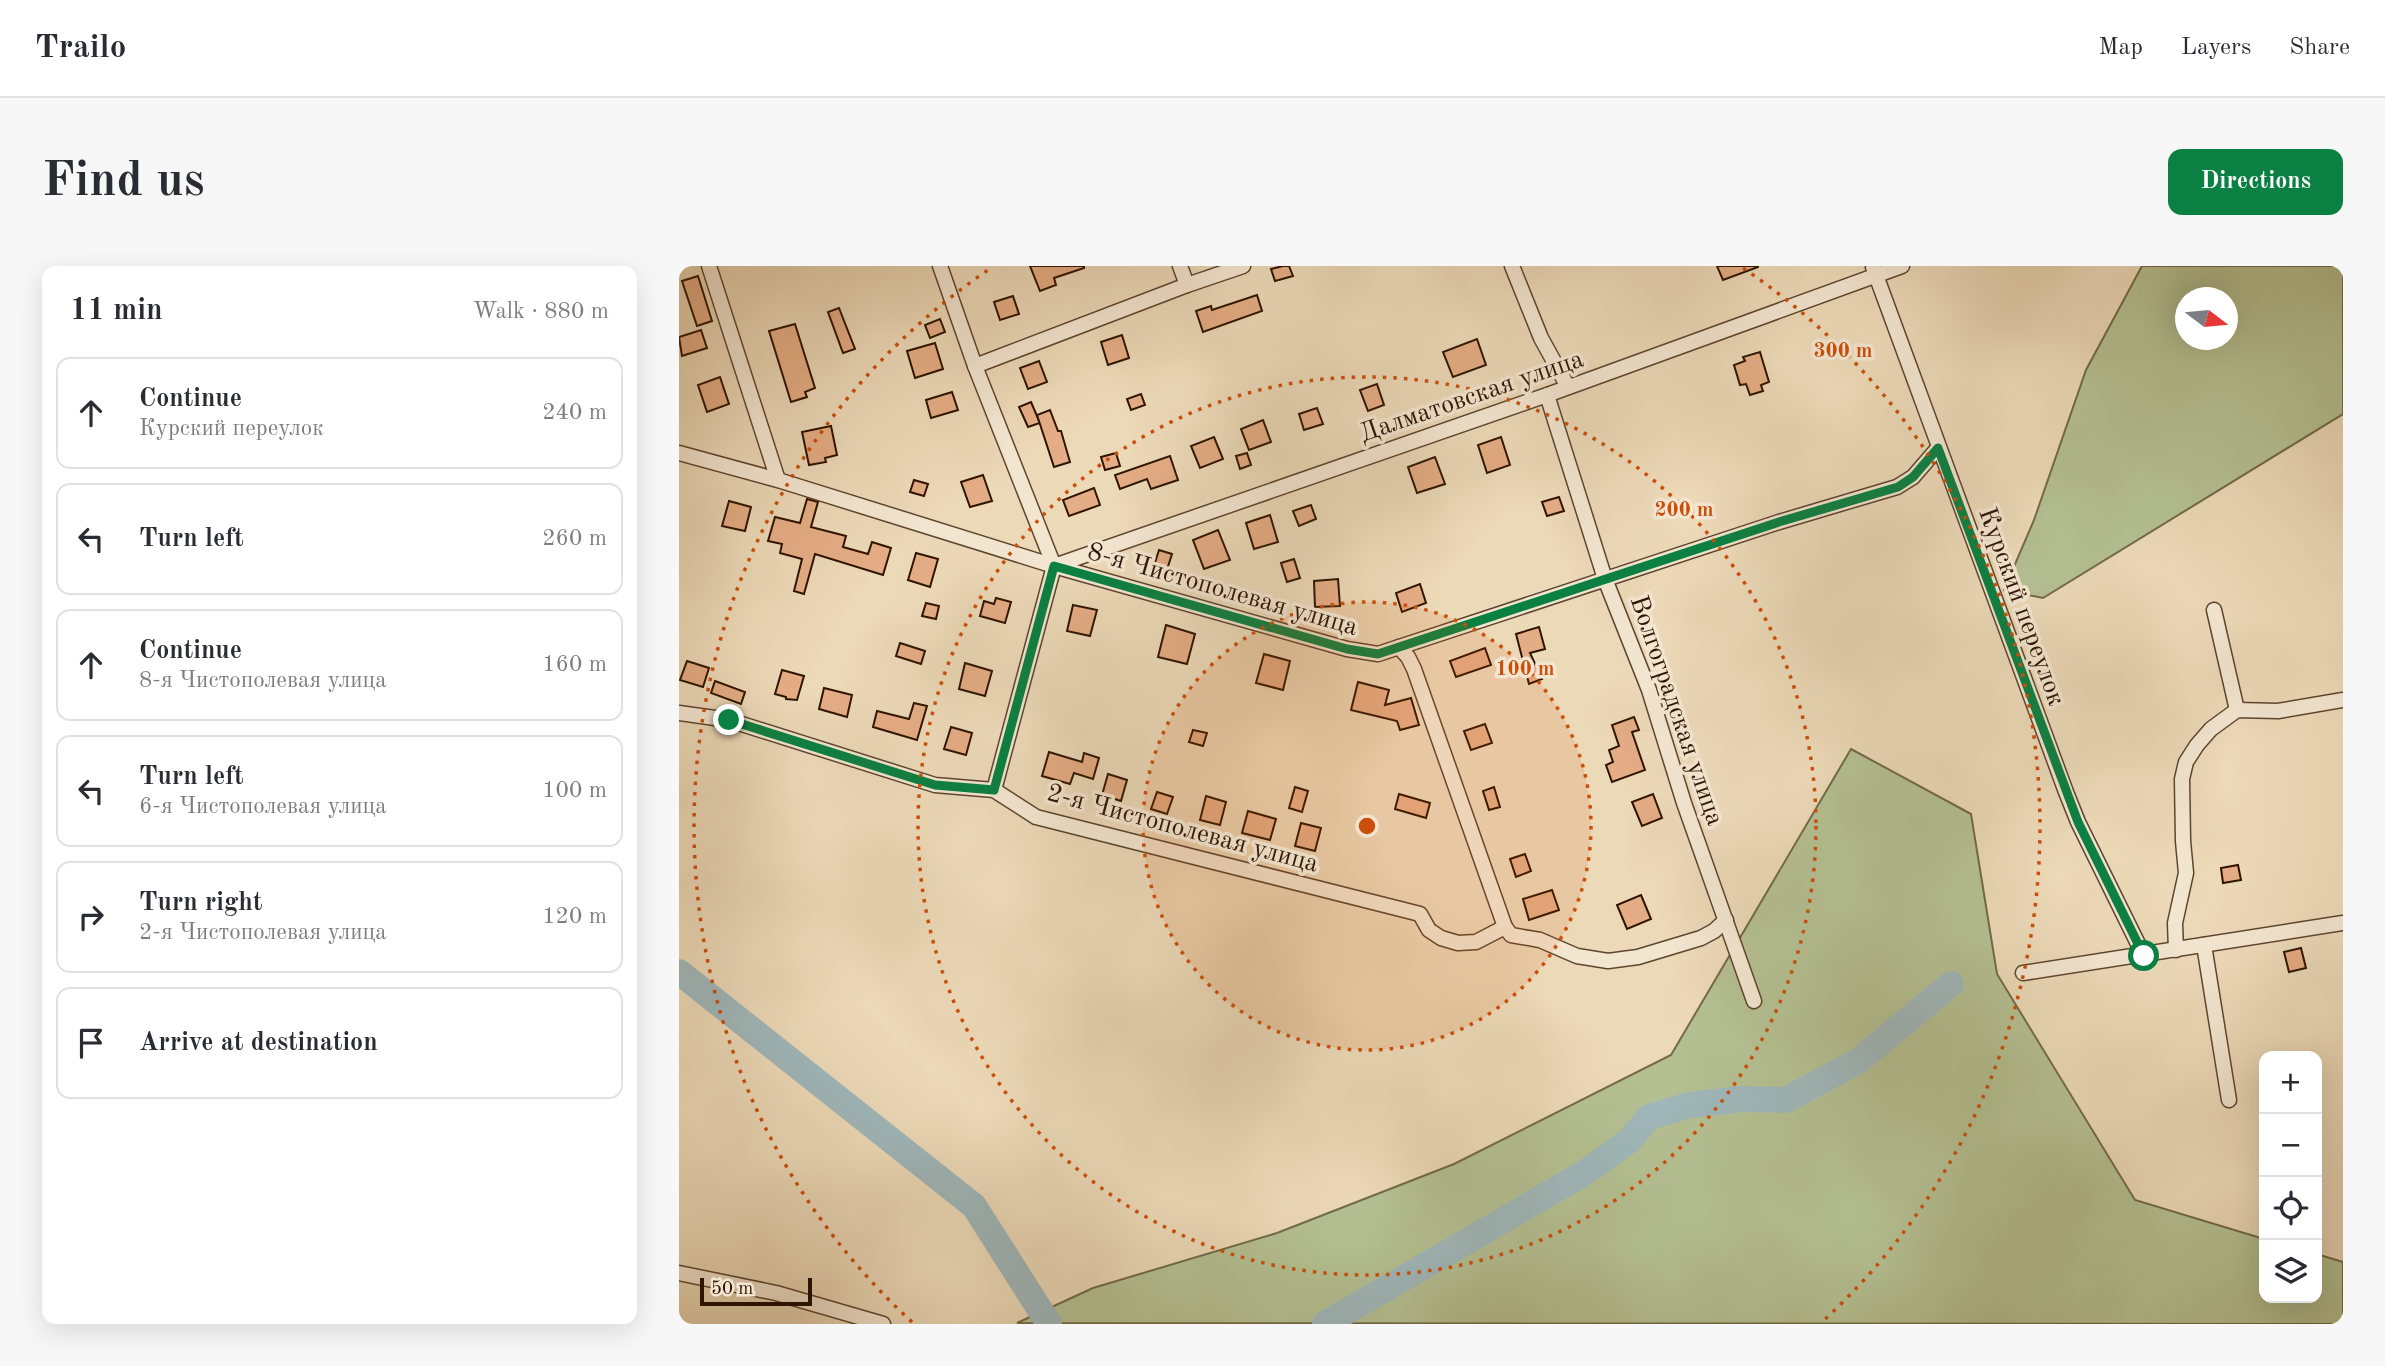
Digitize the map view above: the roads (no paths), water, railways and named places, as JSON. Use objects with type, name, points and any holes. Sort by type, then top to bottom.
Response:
[{"type":"street","points":[[709,266],[778,480]]},
{"type":"street","points":[[940,266],[975,366],[1054,566],[994,790]]},
{"type":"street","points":[[1180,266],[1187,285]]},
{"type":"street","points":[[975,366],[1243,266]]},
{"type":"street","points":[[1512,266],[1541,338],[1568,387]]},
{"type":"street","name":"Далматовская улица","points":[[1054,566],[1547,395],[1874,270],[1902,266]]},
{"type":"street","name":"Курский переулок","points":[[1874,270],[2078,822],[2144,956]]},
{"type":"street","name":"Волгоградская улица","points":[[1547,395],[1605,579],[1649,690],[1684,803],[1754,1001]]},
{"type":"street","name":"8-я Чистополевая улица","points":[[679,453],[778,480],[1054,566],[1362,653],[1378,654],[1779,522],[1898,487],[1913,477],[1938,448]]},
{"type":"street","points":[[2214,610],[2237,710]]},
{"type":"street","points":[[1399,647],[1414,669],[1505,927],[1511,935],[1540,940],[1577,956],[1608,961],[1638,957],[1701,938],[1726,920]]},
{"type":"street","points":[[2176,950],[2176,914],[2186,873],[2182,779],[2186,762],[2197,744],[2211,729],[2237,710],[2279,710],[2343,700]]},
{"type":"street","name":"2-я Чистополевая улица","points":[[679,713],[729,720],[935,785],[994,790],[1036,817],[1420,914],[1429,930],[1441,938],[1458,943],[1476,942],[1505,927]]},
{"type":"street","points":[[2022,973],[2343,923]]},
{"type":"street","points":[[2204,946],[2229,1100]]},
{"type":"street","points":[[679,1273],[776,1293],[883,1324]]},
{"type":"waterway","points":[[679,972],[974,1206],[1049,1324]]},
{"type":"waterway","points":[[1325,1324],[1586,1172],[1630,1140],[1649,1117],[1690,1105],[1741,1099],[1786,1100],[1858,1061],[1951,984]]}]
